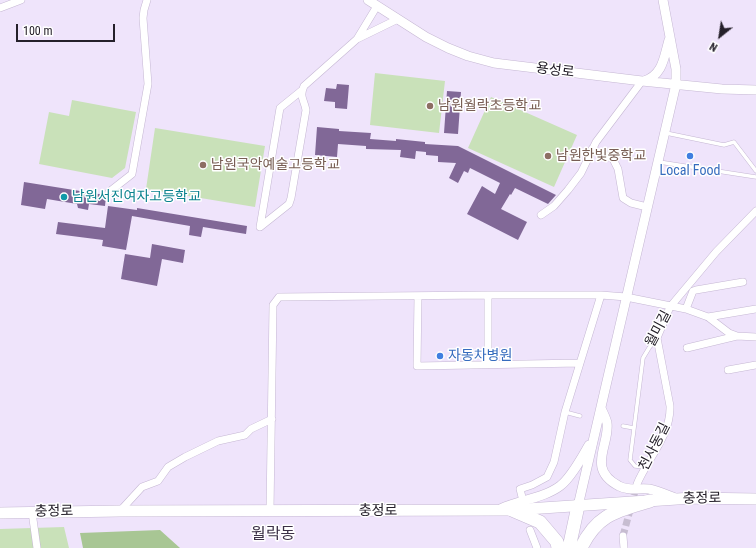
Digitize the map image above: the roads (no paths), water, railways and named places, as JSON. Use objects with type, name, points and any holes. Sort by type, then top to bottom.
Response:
[{"type":"highway","points":[[581,548],[592,528],[601,521],[617,511],[650,501]]},
{"type":"highway","points":[[569,548],[578,506]]},
{"type":"highway","points":[[572,548],[578,506]]},
{"type":"highway","points":[[512,510],[540,522],[557,542],[558,548]]},
{"type":"main road","name":"충정로","points":[[0,513],[120,511],[512,510],[692,498],[756,499]]},
{"type":"street","points":[[0,8],[21,0]]},
{"type":"street","points":[[109,192],[132,174],[148,84],[143,18],[147,0]]},
{"type":"street","name":"용성로","points":[[368,0],[426,37],[468,56],[494,63],[642,81],[740,90],[756,90]]},
{"type":"street","points":[[578,506],[676,84],[676,69],[663,0]]},
{"type":"street","points":[[302,91],[280,108],[260,227],[289,204],[291,198],[306,110],[301,96],[304,86],[357,38],[377,6]]},
{"type":"street","points":[[357,38],[398,19]]},
{"type":"street","points":[[541,215],[554,206],[581,173],[596,142],[642,81],[654,76],[662,66],[670,39]]},
{"type":"street","points":[[592,149],[613,159],[618,169],[623,198],[631,203],[647,207]]},
{"type":"street","name":"월미길","points":[[657,338],[670,307],[716,252],[756,211]]},
{"type":"street","points":[[686,309],[693,291],[743,282]]},
{"type":"street","points":[[488,295],[488,364]]},
{"type":"street","points":[[270,511],[273,305],[278,297],[488,295],[626,297],[686,309],[708,317],[729,333],[737,336]]},
{"type":"street","points":[[418,296],[417,366],[580,363]]},
{"type":"street","points":[[522,497],[520,489],[548,477],[554,462],[565,412],[601,296]]},
{"type":"street","points":[[708,317],[756,309]]},
{"type":"street","points":[[687,348],[737,336],[756,337]]},
{"type":"street","name":"천사동길","points":[[637,484],[645,467],[667,430],[671,417],[657,338]]},
{"type":"street","points":[[728,370],[756,365]]},
{"type":"street","points":[[601,408],[607,422],[601,459],[604,471],[610,479],[625,488],[648,489],[677,499]]},
{"type":"street","points":[[120,511],[142,488],[158,481],[168,467],[218,441],[245,435],[251,429],[272,419]]},
{"type":"street","points":[[495,510],[543,495],[561,485],[571,473],[594,435]]},
{"type":"street","points":[[32,512],[37,548]]},
{"type":"street","points":[[530,530],[537,548]]},
{"type":"street","points":[[622,536],[624,548]]},
{"type":"lane","points":[[665,133],[724,145],[734,142],[756,171]]},
{"type":"lane","points":[[658,162],[756,177]]},
{"type":"lane","name":"월미길","points":[[645,467],[635,466],[630,460],[643,358],[657,338]]},
{"type":"lane","points":[[565,412],[580,416]]},
{"type":"lane","points":[[623,426],[634,428]]},
{"type":"tunnel","points":[[623,536],[637,484]]},
{"type":"place","name":"남원월락초등학교","points":[[430,106]]},
{"type":"place","name":"남원한빛중학교","points":[[548,156]]},
{"type":"place","name":"Local Food","points":[[690,156]]},
{"type":"place","name":"남원국악예술고등학교","points":[[203,165]]},
{"type":"place","name":"남원서진여자고등학교","points":[[64,197]]},
{"type":"place","name":"자동차병원","points":[[440,356]]},
{"type":"district","name":"월락동","points":[[273,535]]}]
